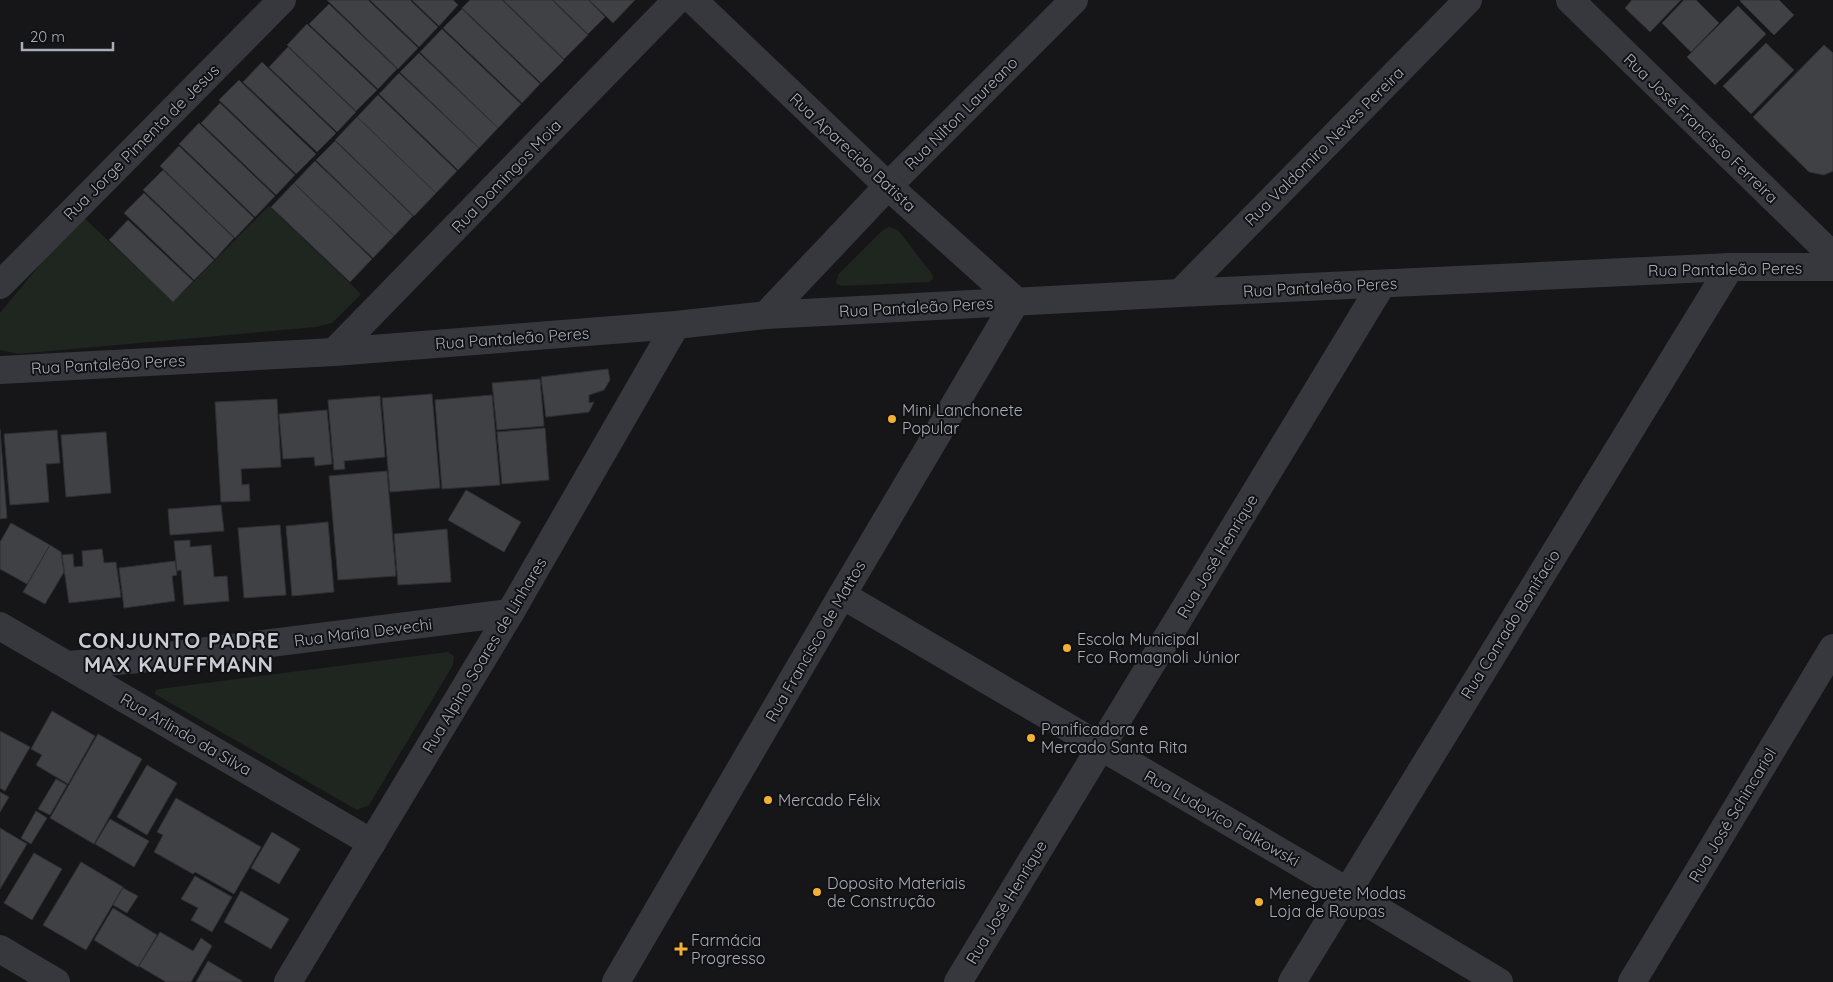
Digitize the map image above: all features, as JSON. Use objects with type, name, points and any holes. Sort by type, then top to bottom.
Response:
[{"type":"street","name":"Rua Jorge Pimenta de Jesus","points":[[0,285],[282,0]]},
{"type":"street","name":"Rua Domingos Moia","points":[[334,352],[677,0]]},
{"type":"street","name":"Rua Aparecido Batista","points":[[693,0],[888,186],[1016,301]]},
{"type":"street","name":"Rua Nilton Laureano","points":[[766,315],[888,186],[1074,0]]},
{"type":"street","name":"Rua Valdomiro Neves Pereira","points":[[1180,293],[1468,0]]},
{"type":"street","name":"Rua José Francisco Ferreira","points":[[1570,0],[1833,256]]},
{"type":"street","name":"Rua Pantaleão Peres","points":[[0,370],[334,352],[676,325],[766,315],[1016,301],[1730,267],[1833,267]]},
{"type":"street","name":"Rua Conrado Bonifacio","points":[[1292,982],[1730,267]]},
{"type":"street","name":"Rua José Henrique","points":[[958,982],[1382,284]]},
{"type":"street","name":"Rua Francisco de Mattos","points":[[616,982],[1016,301]]},
{"type":"street","name":"Rua Alpino Soares de Linhares","points":[[288,982],[510,614],[676,325]]},
{"type":"street","name":"Rua Ludovico Falkowski","points":[[842,595],[1347,891],[1498,982]]},
{"type":"street","name":"Rua Maria Devechi","points":[[68,665],[151,658],[510,614]]},
{"type":"street","name":"Rua Arlindo da Silva","points":[[0,626],[372,843]]},
{"type":"street","name":"Rua José Schincariol","points":[[1632,982],[1833,648]]},
{"type":"street","points":[[0,949],[56,982]]},
{"type":"shaded area","points":[[269,206],[361,294],[332,323],[316,327],[18,354],[0,350],[0,313],[81,215],[173,302]]},
{"type":"shaded area","points":[[889,227],[898,230],[932,274],[933,279],[929,282],[841,286],[836,283],[838,275],[883,230]]},
{"type":"shaded area","points":[[448,652],[454,656],[453,665],[369,805],[357,810],[155,694],[155,691],[159,689]]},
{"type":"building","points":[[327,0],[368,0],[418,48],[398,69]]},
{"type":"building","points":[[370,0],[410,0],[438,27],[419,47]]},
{"type":"building","points":[[412,0],[453,0],[458,5],[439,26]]},
{"type":"building","points":[[470,0],[502,0],[564,60],[541,83],[462,8]]},
{"type":"building","points":[[503,0],[552,0],[588,35],[564,59]]},
{"type":"building","points":[[553,0],[588,0],[605,17],[588,34]]},
{"type":"building","points":[[589,0],[635,0],[613,23]]},
{"type":"building","points":[[1632,0],[1681,0],[1650,32],[1625,8]]},
{"type":"building","points":[[1684,0],[1696,0],[1719,23],[1691,52],[1662,23]]},
{"type":"building","points":[[1741,0],[1779,0],[1794,15],[1774,35]]},
{"type":"building","points":[[329,4],[397,69],[378,89],[309,24]]},
{"type":"building","points":[[1738,6],[1766,34],[1715,85],[1687,57]]},
{"type":"building","points":[[462,9],[540,84],[522,103],[443,28]]},
{"type":"building","points":[[307,24],[377,90],[356,111],[287,45]]},
{"type":"building","points":[[442,29],[521,104],[498,128],[420,52]]},
{"type":"building","points":[[1766,43],[1794,70],[1751,114],[1723,86]]},
{"type":"building","points":[[1824,45],[1833,53],[1833,171],[1824,175],[1809,172],[1753,117]]},
{"type":"building","points":[[288,47],[356,112],[337,132],[269,67]]},
{"type":"building","points":[[419,53],[498,128],[479,148],[400,72]]},
{"type":"building","points":[[262,62],[336,133],[317,152],[243,82]]},
{"type":"building","points":[[399,73],[479,148],[458,170],[379,94]]},
{"type":"building","points":[[239,80],[316,154],[296,174],[219,100]]},
{"type":"building","points":[[378,95],[457,171],[436,193],[357,117]]},
{"type":"building","points":[[220,103],[295,175],[276,195],[201,123]]},
{"type":"building","points":[[357,117],[436,193],[414,216],[335,140]]},
{"type":"building","points":[[199,123],[275,196],[255,217],[179,144]]},
{"type":"building","points":[[335,141],[413,216],[394,236],[316,160]]},
{"type":"building","points":[[179,146],[254,218],[235,238],[160,166]]},
{"type":"building","points":[[315,161],[394,236],[373,258],[294,183]]},
{"type":"building","points":[[163,170],[234,238],[215,259],[143,190]]},
{"type":"building","points":[[294,183],[372,259],[350,282],[271,207]]},
{"type":"building","points":[[144,193],[214,260],[194,280],[124,213]]},
{"type":"building","points":[[128,220],[193,281],[173,302],[109,240]]},
{"type":"building","points":[[608,369],[610,380],[604,390],[589,395],[589,403],[594,402],[589,412],[546,417],[541,377]]},
{"type":"building","points":[[540,379],[544,426],[497,430],[492,383]]},
{"type":"building","points":[[432,394],[440,488],[390,492],[382,398]]},
{"type":"building","points":[[492,395],[500,485],[442,489],[435,400]]},
{"type":"building","points":[[380,396],[385,457],[344,461],[345,469],[334,470],[328,400]]},
{"type":"building","points":[[277,399],[281,467],[241,469],[242,485],[249,484],[250,501],[221,502],[215,402]]},
{"type":"building","points":[[327,410],[332,464],[315,466],[314,457],[283,459],[279,414]]},
{"type":"building","points":[[545,428],[549,480],[502,484],[497,432]]},
{"type":"building","points":[[0,429],[7,518],[0,519]]},
{"type":"building","points":[[57,430],[60,463],[46,464],[49,502],[10,505],[4,434]]},
{"type":"building","points":[[106,432],[111,493],[66,497],[61,435]]},
{"type":"building","points":[[387,471],[396,576],[338,580],[329,476]]},
{"type":"building","points":[[466,490],[521,522],[504,552],[448,520]]},
{"type":"building","points":[[221,505],[224,531],[170,535],[168,509]]},
{"type":"building","points":[[328,522],[334,592],[292,596],[286,526]]},
{"type":"building","points":[[11,523],[50,545],[27,584],[0,569],[0,542]]},
{"type":"building","points":[[280,525],[286,595],[244,598],[238,528]]},
{"type":"building","points":[[447,529],[451,582],[398,585],[394,534]]},
{"type":"building","points":[[190,540],[190,547],[211,545],[214,577],[227,576],[229,601],[184,605],[181,570],[177,571],[174,541]]},
{"type":"building","points":[[50,545],[61,552],[64,572],[45,604],[23,592]]},
{"type":"building","points":[[102,549],[104,563],[116,562],[121,597],[69,603],[62,555],[73,554],[74,567],[83,566],[82,551]]},
{"type":"building","points":[[175,561],[177,575],[172,576],[175,601],[124,608],[119,568]]},
{"type":"building","points":[[52,711],[95,736],[68,784],[36,765],[42,755],[31,749]]},
{"type":"building","points":[[0,731],[30,747],[5,791],[0,788]]},
{"type":"building","points":[[98,734],[142,759],[94,844],[50,818]]},
{"type":"building","points":[[147,765],[177,783],[147,835],[117,817]]},
{"type":"building","points":[[56,779],[67,785],[50,815],[38,809]]},
{"type":"building","points":[[0,792],[9,797],[0,812]]},
{"type":"building","points":[[176,798],[261,847],[234,894],[154,852],[163,835],[157,832]]},
{"type":"building","points":[[36,811],[47,818],[31,844],[21,838]]},
{"type":"building","points":[[110,819],[149,841],[134,867],[95,844]]},
{"type":"building","points":[[0,828],[27,844],[0,889]]},
{"type":"building","points":[[272,832],[300,849],[279,884],[251,868]]},
{"type":"building","points":[[34,853],[62,869],[32,920],[4,903]]},
{"type":"building","points":[[81,862],[123,887],[86,950],[43,925]]},
{"type":"building","points":[[195,876],[232,897],[212,932],[191,920],[198,908],[181,899]]},
{"type":"building","points":[[123,888],[138,896],[127,913],[113,905]]},
{"type":"building","points":[[241,891],[289,919],[271,949],[224,922]]},
{"type":"building","points":[[113,908],[157,935],[138,967],[94,940]]},
{"type":"building","points":[[160,932],[193,951],[201,938],[212,946],[191,982],[166,982],[139,966]]},
{"type":"building","points":[[208,961],[242,981],[242,982],[196,982]]},
{"type":"place","name":"Mini Lanchonete Popular","points":[[892,419]]},
{"type":"place","name":"Escola Municipal Fco Romagnoli Júnior","points":[[1067,648]]},
{"type":"place","name":"Panificadora e Mercado Santa Rita","points":[[1031,738]]},
{"type":"place","name":"Mercado Félix","points":[[768,800]]},
{"type":"place","name":"Doposito Materiais de Construção","points":[[817,892]]},
{"type":"place","name":"Meneguete Modas Loja de Roupas","points":[[1259,902]]},
{"type":"place","name":"Farmácia Progresso","points":[[681,949]]},
{"type":"district","name":"CONJUNTO PADRE MAX KAUFFMANN","points":[[179,653]]}]
